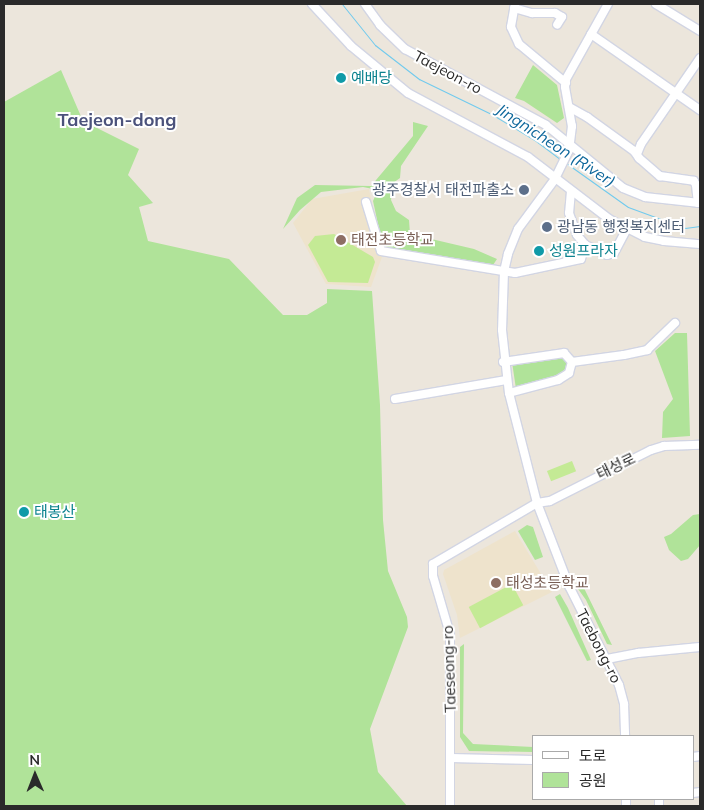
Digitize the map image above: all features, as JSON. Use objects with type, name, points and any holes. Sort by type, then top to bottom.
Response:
[{"type":"street","points":[[312,4],[337,33],[370,64],[408,94],[528,158],[556,177],[571,192],[593,209],[627,229],[664,241],[700,244]]},
{"type":"street","name":"Taejeon-ro","points":[[365,4],[380,25],[405,49],[540,121],[560,135],[569,148],[633,194],[659,200],[699,203]]},
{"type":"street","points":[[569,148],[572,126],[566,83],[569,73],[608,4]]},
{"type":"street","points":[[656,4],[700,31]]},
{"type":"street","points":[[557,25],[562,17],[555,13],[532,13],[514,6],[511,27],[519,44],[566,83]]},
{"type":"street","points":[[591,34],[700,110]]},
{"type":"street","points":[[636,154],[640,144],[700,58]]},
{"type":"street","points":[[569,107],[587,117],[636,154],[660,176],[694,181],[699,203]]},
{"type":"street","name":"Taebong-ro","points":[[569,148],[556,177],[518,229],[508,254],[504,271],[503,362],[508,393],[537,503],[569,586],[621,691],[625,735]]},
{"type":"street","points":[[571,192],[569,213],[577,235],[585,245],[607,255],[614,254],[627,229]]},
{"type":"street","points":[[366,202],[380,251],[515,273],[581,259],[585,245]]},
{"type":"street","points":[[572,362],[647,350],[675,322]]},
{"type":"street","points":[[503,362],[564,353],[572,362]]},
{"type":"street","points":[[508,393],[558,380],[569,373],[572,362]]},
{"type":"street","points":[[396,399],[506,380]]},
{"type":"street","name":"태성로","points":[[537,503],[550,501],[651,450],[664,446],[700,445]]},
{"type":"street","name":"Taeseong-ro","points":[[450,806],[450,634],[433,576],[433,564],[537,503]]},
{"type":"street","points":[[607,660],[638,653],[700,647]]},
{"type":"street","points":[[451,758],[532,760]]},
{"type":"shaded area","name":"태전초등학교","points":[[369,189],[382,257],[371,287],[326,284],[293,223],[312,199]]},
{"type":"shaded area","name":"태성초등학교","points":[[515,531],[552,592],[460,638],[457,615],[443,574],[444,570]]},
{"type":"green space","points":[[533,65],[557,85],[564,118],[557,123],[524,101],[515,98]]},
{"type":"green space","points":[[61,70],[83,121],[139,149],[128,175],[153,203],[139,207],[148,241],[229,259],[283,315],[307,315],[327,303],[327,289],[372,291],[380,405],[383,520],[388,571],[407,617],[408,627],[370,729],[378,772],[407,806],[4,806],[4,102]]},
{"type":"green space","points":[[413,122],[428,126],[401,166],[400,178],[393,183],[391,200],[396,211],[409,220],[410,234],[474,249],[497,259],[493,265],[383,247],[373,201],[378,190],[363,187],[321,192],[300,210],[283,229],[297,198],[315,185],[371,186],[413,136]]},
{"type":"green space","points":[[334,234],[373,257],[375,262],[368,283],[328,282],[308,245],[315,236]]},
{"type":"green space","points":[[675,333],[687,333],[690,436],[662,438],[663,412],[673,399],[655,351]]},
{"type":"green space","points":[[559,355],[570,362],[569,372],[557,378],[516,389],[512,362]]},
{"type":"green space","points":[[572,461],[576,471],[551,481],[547,471]]},
{"type":"green space","points":[[700,514],[700,545],[688,559],[681,561],[669,550],[664,537],[671,534],[693,515]]},
{"type":"green space","points":[[527,525],[533,527],[543,557],[535,560],[518,531]]},
{"type":"green space","points":[[512,584],[523,605],[480,628],[469,607]]},
{"type":"green space","points":[[582,584],[612,645],[607,644],[586,600],[576,586]]},
{"type":"green space","points":[[560,594],[591,660],[587,661],[555,597]]},
{"type":"green space","points":[[464,644],[463,733],[473,744],[532,747],[532,752],[469,751],[460,737],[460,647]]},
{"type":"waterway","name":"Jingnicheon (River)","points":[[342,4],[375,45],[419,79],[493,115],[536,141],[560,159]]},
{"type":"waterway","name":"Jingnicheon (River)","points":[[566,163],[628,207],[685,228],[700,226]]},
{"type":"place","name":"예배당","points":[[341,78]]},
{"type":"place","name":"광주경찰서 태전파출소","points":[[524,190]]},
{"type":"place","name":"광남동 행정복지센터","points":[[547,227]]},
{"type":"place","name":"태전초등학교","points":[[341,240]]},
{"type":"place","name":"성원프라자","points":[[539,251]]},
{"type":"place","name":"태봉산","points":[[24,512]]},
{"type":"place","name":"태성초등학교","points":[[496,583]]},
{"type":"district","name":"Taejeon-dong","points":[[117,120]]}]
